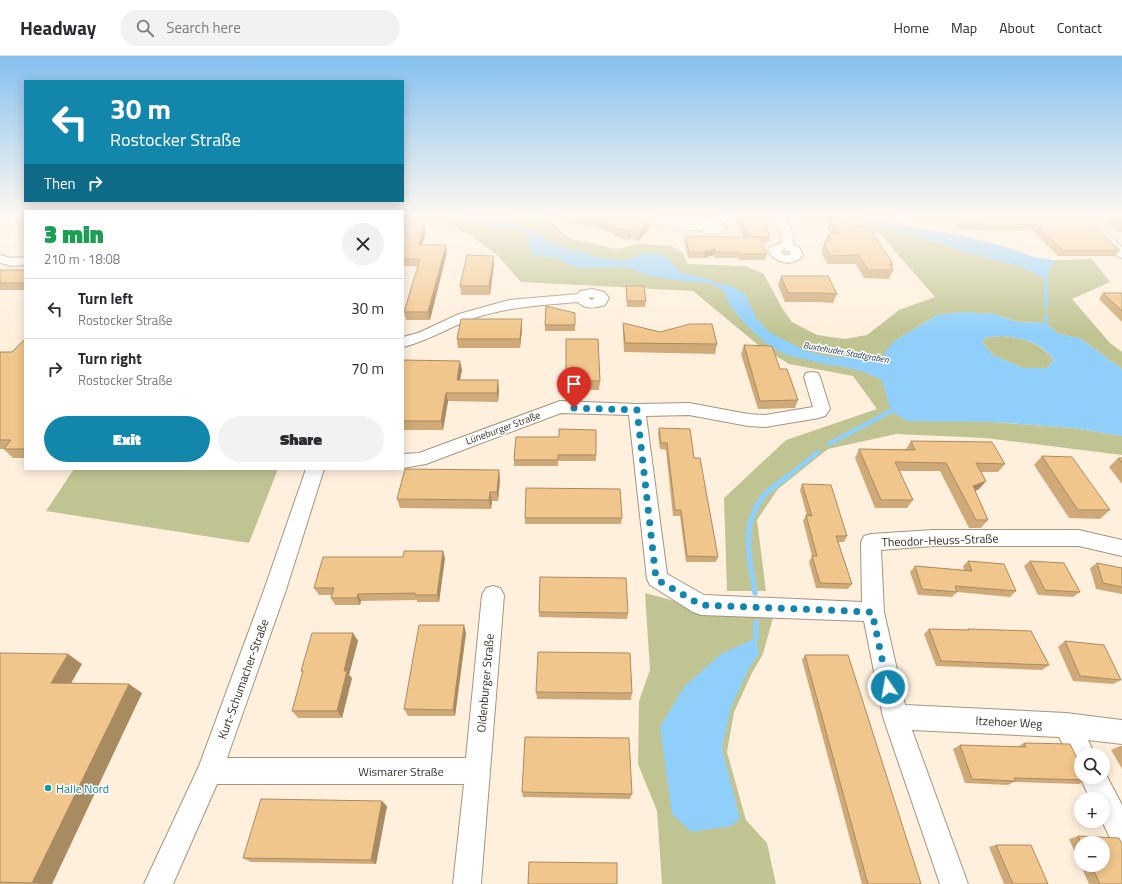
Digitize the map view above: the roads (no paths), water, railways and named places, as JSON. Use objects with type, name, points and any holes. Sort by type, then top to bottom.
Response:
[{"type":"street","points":[[0,259],[12,262],[24,261]]},
{"type":"street","points":[[404,342],[422,336],[464,317],[509,304],[582,298]]},
{"type":"street","name":"Lüneburger Straße","points":[[404,461],[420,459],[560,407],[637,410],[689,409],[748,420],[765,421],[819,412],[822,409],[812,377]]},
{"type":"street","points":[[637,410],[656,579],[701,605],[872,612]]},
{"type":"street","name":"Kurt-Schumacher-Straße","points":[[158,884],[210,771],[275,590],[315,470]]},
{"type":"street","name":"Theodor-Heuss-Straße","points":[[954,884],[895,717],[872,612],[871,542],[933,538],[1079,538],[1122,548]]},
{"type":"street","name":"Oldenburger Straße","points":[[478,771],[493,595]]},
{"type":"street","name":"Itzehoer Weg","points":[[895,717],[1066,725],[1122,732]]},
{"type":"street","points":[[1066,725],[1078,748]]},
{"type":"street","name":"Wismarer Straße","points":[[210,771],[478,771]]},
{"type":"street","points":[[467,884],[478,771]]},
{"type":"street","points":[[1097,784],[1122,832]]},
{"type":"water","points":[[537,256],[590,256],[623,261],[637,256],[663,256],[667,257],[681,273],[711,280],[706,283],[682,281],[646,275],[626,267],[577,268],[556,258]]},
{"type":"water","points":[[980,256],[1030,256],[1054,260],[1046,279],[1021,267]]},
{"type":"water","points":[[724,284],[745,294],[757,319],[769,332],[806,351],[832,357],[881,358],[893,342],[937,315],[962,312],[994,314],[1018,322],[1046,323],[1057,333],[1081,339],[1122,369],[1122,436],[1073,428],[994,422],[907,421],[891,411],[882,380],[864,372],[787,355],[768,345],[745,324],[729,304],[725,293],[719,287]],"holes":[[[1003,336],[1032,342],[1043,349],[1054,360],[1047,368],[1023,368],[993,355],[982,342],[987,337]]]},
{"type":"water","points":[[756,638],[759,654],[748,670],[731,708],[722,748],[740,819],[731,826],[691,832],[672,814],[660,727],[684,687],[721,654]]},
{"type":"waterway","points":[[1046,279],[1046,307]]},
{"type":"waterway","name":"Buxtehuder Stadtgraben","points":[[704,280],[720,286],[724,290]]},
{"type":"waterway","points":[[1046,315],[1046,323]]},
{"type":"waterway","points":[[829,444],[891,411]]},
{"type":"waterway","points":[[787,477],[818,452]]},
{"type":"waterway","points":[[755,593],[748,544],[751,520],[755,509],[762,498],[788,476]]},
{"type":"waterway","points":[[756,622],[756,638]]},
{"type":"place","name":"Halle Nord","points":[[48,788]]}]
